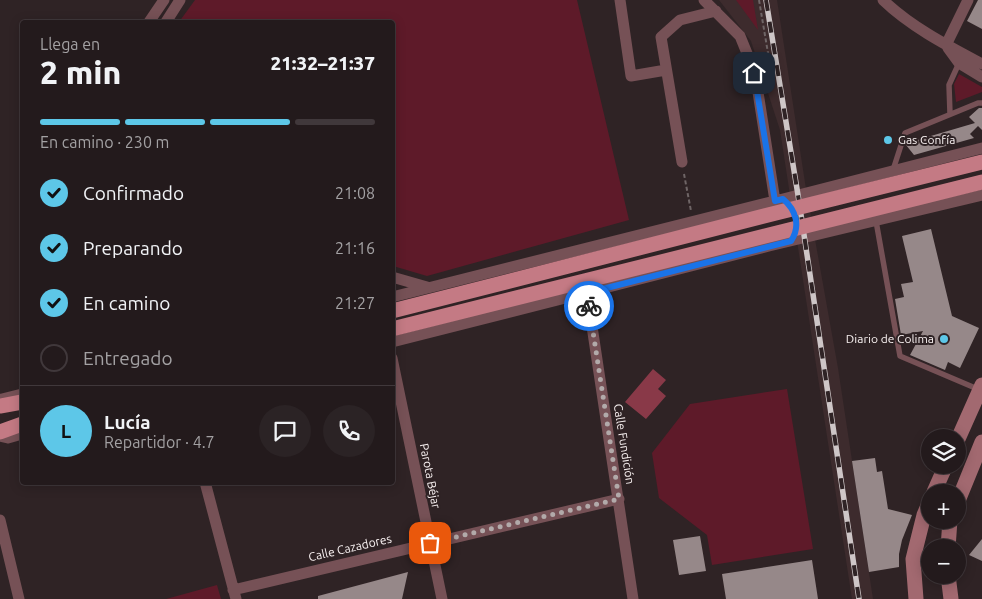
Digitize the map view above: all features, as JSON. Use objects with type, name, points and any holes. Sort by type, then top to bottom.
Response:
[{"type":"main road","points":[[395,310],[824,200],[981,150]]},
{"type":"main road","points":[[395,328],[982,182]]},
{"type":"main road","points":[[963,429],[981,387]]},
{"type":"main road","points":[[0,406],[20,402]]},
{"type":"main road","points":[[0,432],[20,425]]},
{"type":"main road","points":[[965,484],[982,442]]},
{"type":"main road","points":[[916,599],[913,559],[921,527]]},
{"type":"main road","points":[[949,584],[951,599]]},
{"type":"street","points":[[151,20],[164,0]]},
{"type":"street","points":[[167,20],[180,0]]},
{"type":"street","points":[[620,0],[631,76],[666,70]]},
{"type":"street","points":[[704,0],[740,36],[754,73],[779,200]]},
{"type":"street","points":[[883,0],[895,12],[946,45],[982,64]]},
{"type":"street","points":[[946,45],[968,0]]},
{"type":"street","points":[[682,162],[661,37],[680,20],[716,11]]},
{"type":"street","points":[[946,45],[959,63],[982,76]]},
{"type":"street","points":[[395,296],[893,170],[981,150]]},
{"type":"street","points":[[829,187],[820,196],[818,209],[820,218],[827,227],[836,230]]},
{"type":"street","points":[[395,341],[982,194]]},
{"type":"street","points":[[779,200],[791,206],[797,223],[796,233],[791,241]]},
{"type":"street","points":[[395,278],[429,287]]},
{"type":"street","name":"Calle Fundición","points":[[587,293],[633,599]]},
{"type":"street","name":"Parota Béjar","points":[[395,373],[440,598]]},
{"type":"street","points":[[0,400],[20,395]]},
{"type":"street","points":[[0,436],[8,438],[20,435]]},
{"type":"street","points":[[206,485],[234,594]]},
{"type":"street","name":"Calle Cazadores","points":[[234,594],[430,543],[619,499]]},
{"type":"street","points":[[0,520],[19,599]]},
{"type":"lane","points":[[950,114],[949,85],[959,63]]},
{"type":"lane","points":[[893,170],[905,132],[982,103]]},
{"type":"lane","points":[[876,221],[900,356],[981,387]]},
{"type":"path","points":[[754,73],[768,53],[759,0]]},
{"type":"path","points":[[682,162],[693,221]]},
{"type":"shaded area","points":[[195,0],[577,0],[629,220],[427,276],[395,267],[395,20],[180,20]]},
{"type":"shaded area","points":[[719,0],[777,0],[806,189],[838,368],[873,599],[852,599],[780,130],[751,41]]},
{"type":"shaded area","points":[[736,0],[753,0],[758,30]]},
{"type":"shaded area","points":[[959,74],[982,87],[982,92],[956,102],[954,84]]},
{"type":"shaded area","points":[[653,369],[666,380],[658,389],[666,396],[646,419],[625,402]]},
{"type":"shaded area","points":[[787,389],[813,549],[712,565],[707,535],[659,498],[652,453],[690,404]]},
{"type":"shaded area","points":[[217,585],[221,599],[166,599]]},
{"type":"building","points":[[978,0],[982,0],[982,29],[967,21]]},
{"type":"building","points":[[979,108],[982,108],[982,130],[978,126],[970,134],[974,138],[914,155],[906,145],[907,143],[975,123],[969,117]]},
{"type":"building","points":[[931,229],[952,316],[979,328],[960,368],[948,362],[945,370],[910,355],[923,331],[901,335],[895,299],[904,297],[901,284],[913,282],[902,236]]},
{"type":"building","points":[[875,458],[877,472],[882,471],[888,509],[912,515],[902,540],[899,567],[869,572],[852,461]]},
{"type":"building","points":[[700,536],[706,571],[679,575],[673,540]]},
{"type":"building","points":[[982,539],[982,561],[969,555]]},
{"type":"building","points":[[812,560],[818,599],[726,599],[722,574]]},
{"type":"building","points":[[408,572],[402,599],[318,599],[318,596]]},
{"type":"railway","points":[[766,0],[798,195],[859,599]]},
{"type":"way so far","points":[[430,543],[619,499],[589,306]]},
{"type":"place","name":"Gas Confía","points":[[888,140]]},
{"type":"place","name":"Diario de Colima","points":[[944,339]]},
{"type":"route","points":[[589,306],[587,293],[791,241],[796,233],[797,223],[791,206],[783,199],[775,201],[754,73]]}]
